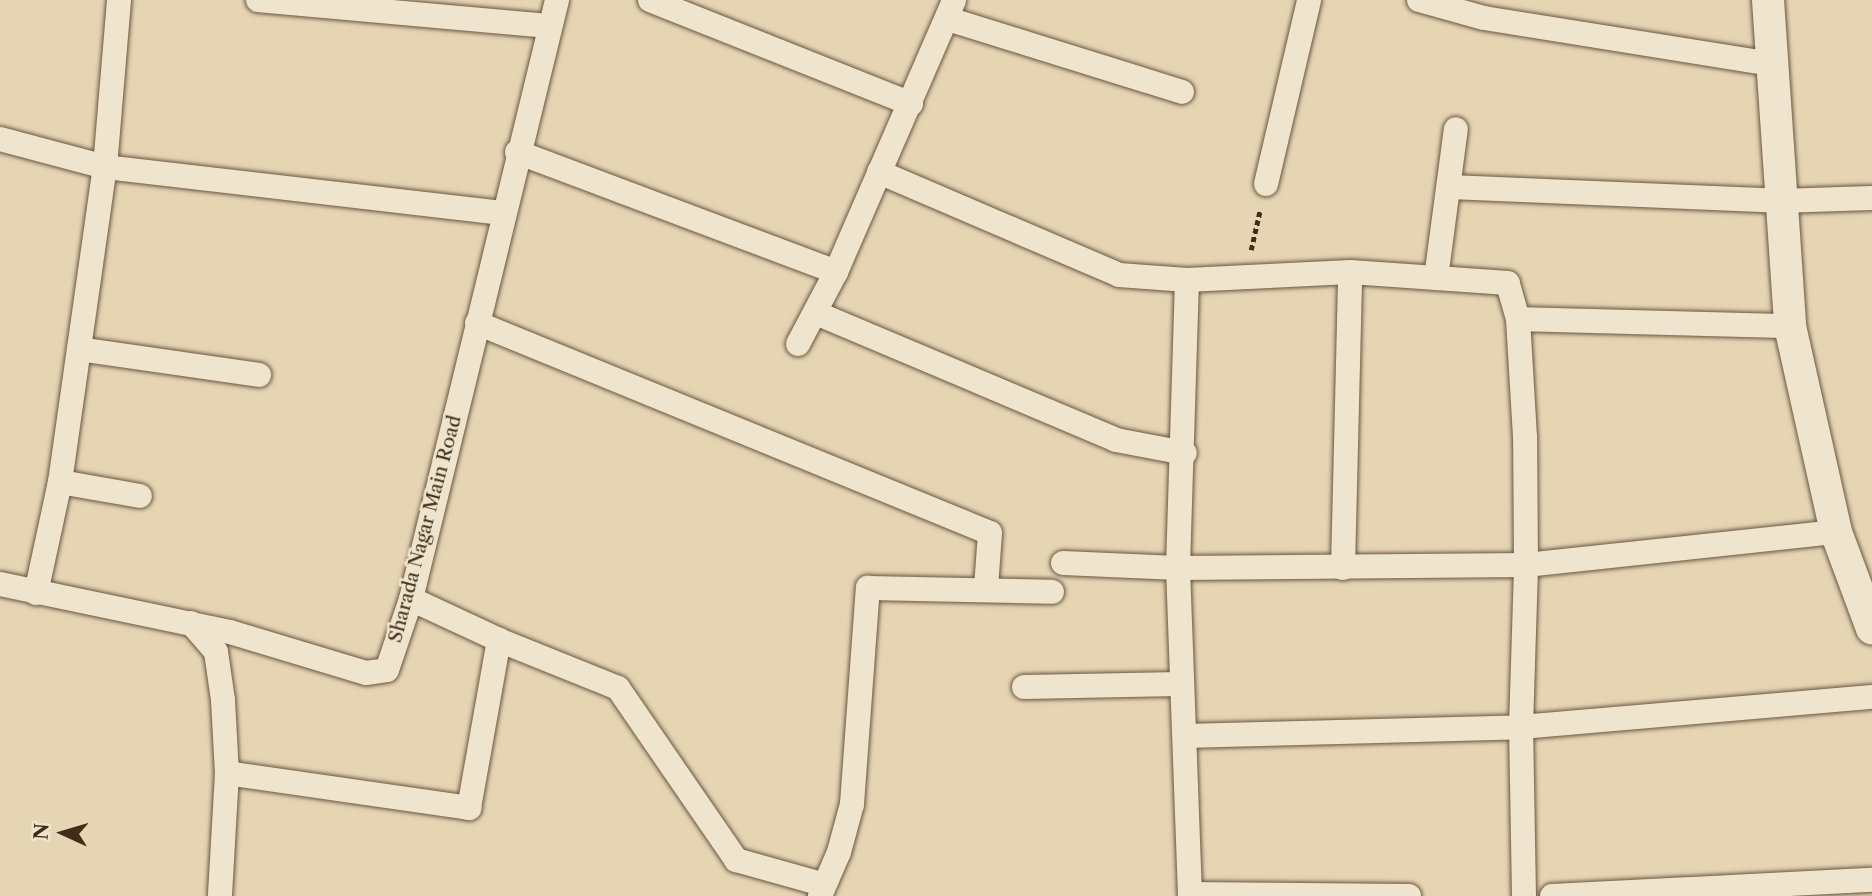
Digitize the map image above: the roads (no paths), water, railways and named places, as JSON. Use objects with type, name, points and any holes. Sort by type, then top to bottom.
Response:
[{"type":"street","points":[[36,593],[60,482],[105,167],[119,0]]},
{"type":"street","points":[[258,0],[341,5],[548,26]]},
{"type":"street","name":"Sharada Nagar Main Road","points":[[0,584],[191,623],[366,673],[387,670],[411,598],[517,152],[557,0]]},
{"type":"street","points":[[650,0],[911,104]]},
{"type":"street","points":[[1266,184],[1309,0]]},
{"type":"street","points":[[1419,0],[1486,9],[1772,64]]},
{"type":"street","points":[[1768,0],[1779,201],[1790,326],[1836,532],[1872,629]]},
{"type":"street","points":[[798,344],[836,272],[951,9],[1182,92]]},
{"type":"street","points":[[1436,278],[1456,129]]},
{"type":"street","points":[[0,139],[105,167],[503,213]]},
{"type":"street","points":[[517,152],[836,272]]},
{"type":"street","points":[[879,172],[1119,275],[1187,280],[1350,272],[1508,283],[1518,319],[1525,437],[1526,565],[1521,727],[1524,896]]},
{"type":"street","points":[[1450,187],[1779,201],[1872,198]]},
{"type":"street","points":[[1343,568],[1350,272]]},
{"type":"street","points":[[1187,280],[1185,453],[1178,568],[1180,684],[1186,737],[1190,895],[1409,896]]},
{"type":"street","points":[[816,313],[1115,440],[1185,453]]},
{"type":"street","points":[[1518,319],[1790,326]]},
{"type":"street","points":[[477,323],[990,533],[986,588]]},
{"type":"street","points":[[79,349],[259,375]]},
{"type":"street","points":[[60,482],[140,496]]},
{"type":"street","points":[[1063,563],[1178,568],[1526,565],[1836,532]]},
{"type":"street","points":[[411,598],[499,640],[618,688],[736,860],[821,890],[839,852],[852,804],[868,588],[986,588],[1052,592]]},
{"type":"street","points":[[191,623],[216,652],[227,773],[220,896]]},
{"type":"street","points":[[227,773],[469,808],[499,640]]},
{"type":"street","points":[[1024,687],[1180,684]]},
{"type":"street","points":[[1186,737],[1521,727],[1872,697]]},
{"type":"street","points":[[1552,896],[1872,880]]}]
